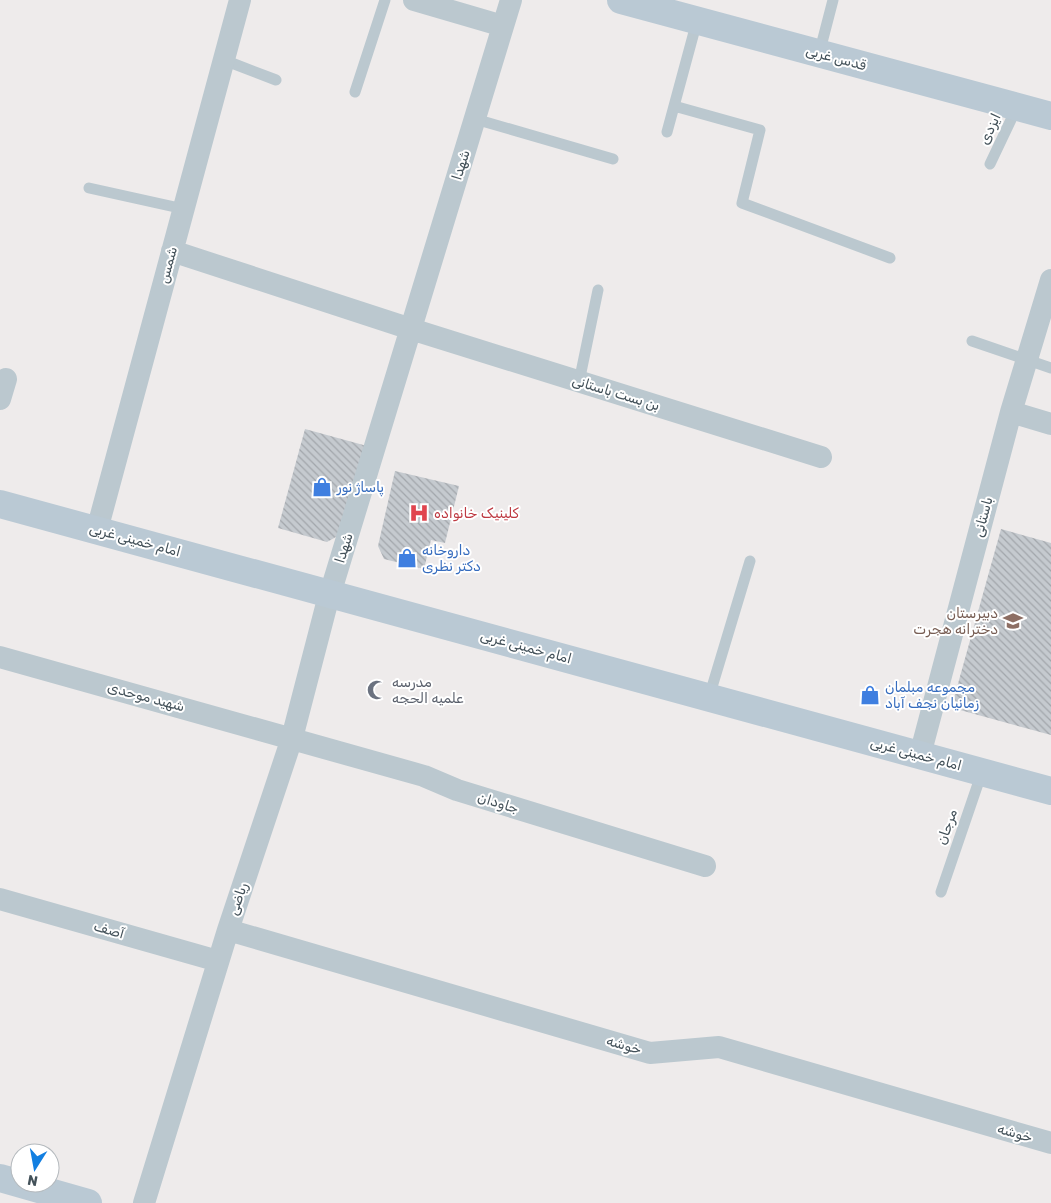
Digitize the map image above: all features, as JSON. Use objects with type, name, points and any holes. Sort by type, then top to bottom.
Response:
[{"type":"main road","name":"قدس غربی","points":[[621,0],[1051,116]]},
{"type":"main road","name":"امام خمینی غربی","points":[[0,504],[1051,791]]},
{"type":"main road","points":[[0,1178],[88,1203]]},
{"type":"street","name":"شمس","points":[[97,530],[240,0]]},
{"type":"street","points":[[414,0],[503,26]]},
{"type":"street","name":"شهدا","points":[[330,594],[512,0]]},
{"type":"street","points":[[172,251],[411,329]]},
{"type":"street","name":"باستانی","points":[[920,755],[1011,412],[1051,280]]},
{"type":"street","name":"بن بست باستانی","points":[[411,329],[821,457]]},
{"type":"street","points":[[1011,412],[1051,424]]},
{"type":"street","name":"ریاضی","points":[[144,1203],[218,961],[292,738],[330,594]]},
{"type":"street","name":"شهید موحدی","points":[[0,657],[292,738]]},
{"type":"street","name":"جاودان","points":[[292,738],[424,776],[457,790],[705,866]]},
{"type":"street","name":"آصف","points":[[0,899],[218,961]]},
{"type":"street","name":"خوشه","points":[[228,930],[650,1053],[719,1047],[1051,1143]]},
{"type":"lane","points":[[355,92],[385,0]]},
{"type":"lane","points":[[819,54],[833,0]]},
{"type":"lane","points":[[667,132],[698,21]]},
{"type":"lane","points":[[224,60],[276,80]]},
{"type":"lane","points":[[674,106],[760,130],[742,203],[890,258]]},
{"type":"lane","name":"ایزدی","points":[[990,164],[1017,107]]},
{"type":"lane","points":[[475,119],[613,159]]},
{"type":"lane","points":[[89,188],[184,209]]},
{"type":"lane","points":[[579,382],[598,290]]},
{"type":"lane","points":[[972,341],[1051,368]]},
{"type":"lane","points":[[709,697],[750,561]]},
{"type":"lane","name":"مرجان","points":[[941,892],[982,772]]},
{"type":"building","name":"پاساژ نور","points":[[305,429],[367,446],[343,533],[327,542],[278,528]]},
{"type":"building","name":"کلینیک خانواده","points":[[395,471],[459,486],[445,543],[431,540],[424,569],[384,559],[378,546]]},
{"type":"building","name":"دبیرستان دخترانه هجرت","points":[[1001,529],[1051,543],[1051,735],[960,710],[954,698]]},
{"type":"place","name":"پاساژ نور","points":[[322,487]]},
{"type":"place","name":"کلینیک خانواده","points":[[419,513]]},
{"type":"place","name":"داروخانه دکتر نظری","points":[[407,558]]},
{"type":"place","name":"دبیرستان دخترانه هجرت","points":[[1013,621]]},
{"type":"place","name":"مدرسه علمیه الحجه","points":[[377,690]]},
{"type":"place","name":"مجموعه مبلمان زمانیان نجف آباد","points":[[870,695]]}]
